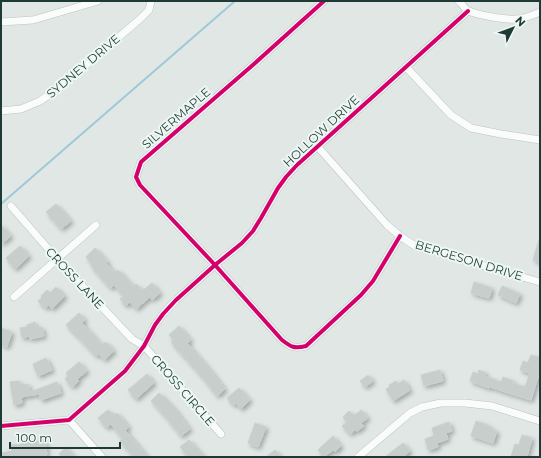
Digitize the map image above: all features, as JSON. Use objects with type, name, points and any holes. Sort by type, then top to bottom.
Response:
[{"type":"street","points":[[1,22],[33,20],[98,1]]},
{"type":"street","name":"SYDNEY DRIVE","points":[[1,111],[21,109],[40,102],[150,10],[152,1]]},
{"type":"street","name":"SILVERMAPLE","points":[[324,1],[141,162],[136,177],[140,185],[290,347],[298,348],[306,346],[360,295],[373,281],[400,236]]},
{"type":"street","points":[[459,1],[468,11],[503,19],[517,19],[540,12]]},
{"type":"street","name":"HOLLOW DRIVE","points":[[69,420],[126,371],[144,346],[155,325],[176,300],[242,243],[253,231],[278,188],[297,165],[468,11]]},
{"type":"street","points":[[406,67],[451,115],[471,128],[540,140]]},
{"type":"street","name":"BERGESON DRIVE","points":[[318,147],[387,225],[415,246],[540,282]]},
{"type":"street","name":"CROSS LANE","points":[[11,206],[57,259],[132,339],[144,346]]},
{"type":"street","points":[[14,297],[96,225]]},
{"type":"street","name":"CROSS CIRCLE","points":[[144,346],[221,434]]},
{"type":"street","points":[[358,457],[410,414],[422,407],[441,403],[464,403],[492,406],[540,421]]},
{"type":"street","points":[[1,426],[69,420],[102,457]]},
{"type":"building","points":[[56,204],[71,221],[61,229],[46,212]]},
{"type":"building","points":[[1,225],[11,236],[1,244]]},
{"type":"building","points":[[539,240],[540,241],[540,262],[533,260]]},
{"type":"building","points":[[20,246],[29,256],[15,269],[6,258]]},
{"type":"building","points":[[95,248],[108,262],[106,263],[115,273],[118,270],[134,287],[136,284],[142,291],[152,283],[160,293],[152,300],[150,297],[136,309],[130,302],[126,306],[120,299],[124,296],[114,285],[110,288],[91,266],[92,264],[86,257]]},
{"type":"building","points":[[474,282],[492,288],[489,298],[471,293]]},
{"type":"building","points":[[502,286],[520,294],[516,303],[498,295]]},
{"type":"building","points":[[56,287],[65,296],[52,309],[49,305],[45,308],[38,301],[47,290],[50,293]]},
{"type":"building","points":[[79,313],[85,320],[82,323],[102,345],[106,342],[114,351],[104,360],[99,354],[96,356],[66,325]]},
{"type":"building","points":[[35,322],[36,328],[42,327],[44,336],[30,339],[29,336],[22,338],[20,328],[27,327],[27,325]]},
{"type":"building","points":[[179,326],[191,340],[187,343],[225,389],[217,396],[171,342],[174,340],[169,335]]},
{"type":"building","points":[[1,328],[12,332],[7,347],[1,344]]},
{"type":"building","points":[[531,355],[540,358],[540,371],[531,400],[470,381],[473,372],[478,374],[479,370],[486,373],[485,376],[501,382],[503,377],[513,381],[512,383],[525,387],[530,373],[520,370],[523,361],[528,363]]},
{"type":"building","points":[[46,358],[52,370],[38,376],[33,364]]},
{"type":"building","points":[[79,362],[87,371],[77,379],[79,381],[72,387],[65,379],[68,376],[66,373]]},
{"type":"building","points":[[440,370],[443,381],[424,386],[421,375]]},
{"type":"building","points":[[147,374],[154,383],[136,399],[128,390]]},
{"type":"building","points":[[368,375],[373,381],[365,387],[360,381]]},
{"type":"building","points":[[404,380],[410,390],[393,401],[386,389],[390,387],[389,385],[396,381],[398,384]]},
{"type":"building","points":[[19,381],[20,385],[28,384],[30,392],[57,382],[61,393],[41,400],[39,394],[21,397],[22,403],[14,405],[10,382]]},
{"type":"building","points":[[239,388],[250,400],[241,409],[236,403],[233,405],[227,398]]},
{"type":"building","points":[[159,393],[174,408],[190,429],[181,436],[169,420],[151,401]]},
{"type":"building","points":[[108,410],[114,416],[117,413],[129,427],[125,430],[148,457],[134,457],[120,441],[123,439],[111,424],[107,428],[98,418]]},
{"type":"building","points":[[361,410],[368,418],[361,423],[364,426],[350,434],[342,426],[347,422],[343,417],[349,411],[354,416]]},
{"type":"building","points":[[476,421],[490,426],[489,428],[497,431],[493,443],[471,436]]},
{"type":"building","points":[[449,422],[452,431],[446,433],[448,439],[437,443],[438,447],[428,450],[425,439],[434,436],[432,428]]},
{"type":"building","points":[[255,423],[266,427],[258,447],[248,443]]},
{"type":"building","points":[[522,435],[532,438],[527,457],[511,457],[515,444],[519,445]]},
{"type":"building","points":[[333,436],[341,446],[335,452],[333,450],[324,457],[318,450]]},
{"type":"building","points":[[45,440],[47,455],[36,457],[1,457],[1,453],[12,451],[11,445]]},
{"type":"building","points":[[189,440],[204,457],[189,457],[180,447]]},
{"type":"building","points":[[403,443],[410,451],[403,457],[385,457]]},
{"type":"building","points":[[66,447],[74,457],[62,457],[59,454]]},
{"type":"building","points":[[275,450],[281,457],[266,457]]},
{"type":"waterway","points":[[1,204],[235,1]]},
{"type":"cycle path","points":[[324,1],[141,162],[136,177],[140,185],[215,265],[282,340],[293,347],[306,346],[361,295],[373,281],[400,236]]},
{"type":"cycle path","points":[[1,426],[69,420],[125,371],[144,346],[155,325],[163,314],[176,300],[242,243],[253,231],[278,188],[297,165],[468,11]]}]
